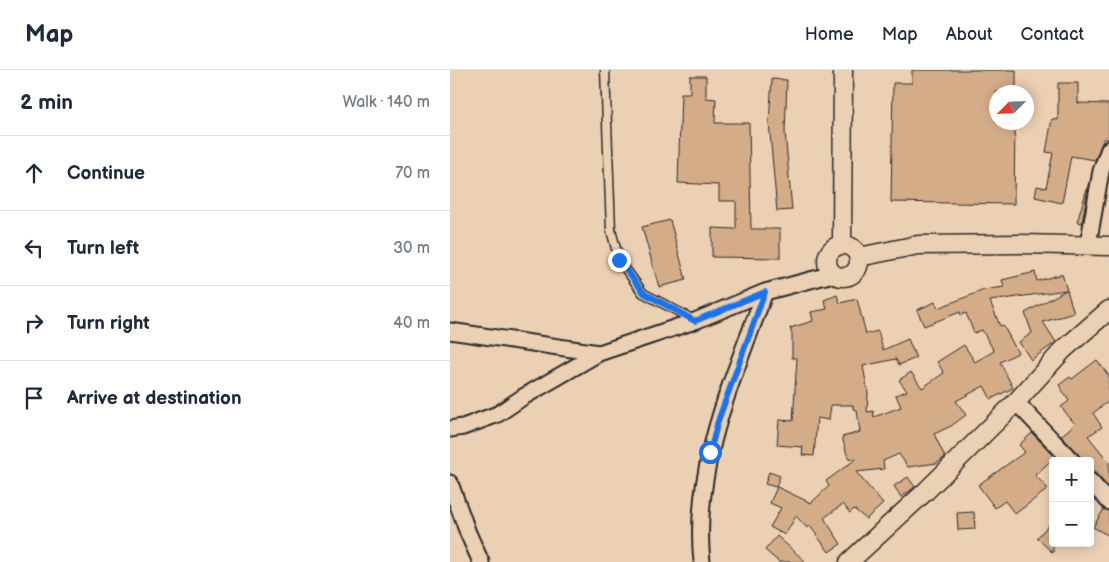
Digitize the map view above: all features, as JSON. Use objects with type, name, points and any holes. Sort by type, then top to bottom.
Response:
[{"type":"street","points":[[842,244],[843,70]]},
{"type":"street","points":[[1088,245],[1101,171],[1109,149]]},
{"type":"street","points":[[842,244],[853,248],[859,257],[857,270],[852,275],[846,277],[839,277],[833,274],[827,266],[827,256],[833,248],[842,244]]},
{"type":"street","points":[[859,257],[918,245],[1109,246]]},
{"type":"street","points":[[450,429],[463,427],[498,414],[523,397],[599,354],[695,321],[765,292],[833,274]]},
{"type":"street","points":[[702,562],[700,513],[710,452],[718,421],[765,292]]},
{"type":"street","points":[[849,562],[925,492],[1016,402],[1063,350],[1109,310]]},
{"type":"street","points":[[450,331],[599,354]]},
{"type":"street","points":[[1016,402],[1068,457]]},
{"type":"street","points":[[450,482],[480,562]]},
{"type":"street","points":[[1094,485],[1109,502]]},
{"type":"lane","points":[[606,70],[611,230],[619,260],[644,293],[695,321]]},
{"type":"building","points":[[912,70],[1016,70],[1016,85],[989,85],[989,130],[1015,130],[1014,204],[891,202],[893,83],[912,83]]},
{"type":"building","points":[[690,76],[706,76],[706,98],[716,99],[715,123],[749,123],[751,229],[780,229],[780,258],[712,257],[712,228],[736,229],[736,201],[719,201],[719,185],[678,183],[681,93],[690,93]]},
{"type":"building","points":[[772,79],[787,80],[785,132],[792,210],[777,211],[769,122]]},
{"type":"building","points":[[1058,83],[1078,83],[1078,103],[1109,104],[1109,140],[1104,138],[1095,160],[1071,156],[1062,203],[1035,197],[1037,186],[1046,188],[1053,153],[1046,152],[1052,119],[1058,120]]},
{"type":"building","points":[[1089,182],[1082,223],[1077,222]]},
{"type":"building","points":[[670,220],[686,280],[659,287],[642,227]]},
{"type":"building","points":[[1035,272],[1037,281],[1062,274],[1074,313],[1043,322],[1056,342],[1031,360],[1019,342],[1032,333],[1025,313],[1066,290],[990,301],[1000,326],[1003,325],[1018,353],[1000,362],[1013,388],[991,399],[984,386],[956,401],[966,415],[951,426],[934,434],[945,457],[937,463],[908,467],[899,454],[883,461],[884,469],[856,472],[883,504],[866,519],[854,509],[850,513],[843,504],[824,518],[841,544],[829,552],[810,526],[807,528],[796,516],[785,535],[770,527],[781,508],[770,503],[777,487],[811,503],[829,486],[826,481],[856,459],[848,458],[842,437],[860,432],[857,410],[853,409],[853,405],[831,405],[829,420],[817,418],[814,456],[802,455],[803,447],[777,445],[779,420],[793,421],[797,358],[792,358],[792,334],[790,328],[813,321],[811,312],[827,309],[824,300],[837,295],[840,303],[857,299],[866,334],[878,331],[883,350],[908,339],[916,358],[899,365],[896,359],[863,366],[868,393],[867,412],[873,411],[874,417],[901,407],[896,395],[907,391],[899,380],[911,372],[922,388],[944,373],[937,362],[964,345],[975,362],[994,351],[982,330],[974,333],[966,313],[961,315],[960,312],[924,326],[917,310],[935,302],[938,308],[984,290],[1004,287],[1002,280]]},
{"type":"building","points":[[1097,360],[1109,376],[1109,401],[1093,413],[1102,427],[1088,436],[1109,462],[1109,488],[1094,471],[1094,457],[1081,457],[1061,436],[1075,424],[1061,407],[1069,401],[1059,385],[1070,377],[1072,379]]},
{"type":"building","points":[[1032,433],[1055,457],[1049,457],[1049,462],[1035,475],[1048,489],[1015,514],[1005,501],[995,508],[978,485],[1025,452],[1019,445]]},
{"type":"building","points":[[769,472],[780,476],[776,487],[765,484]]},
{"type":"building","points":[[908,477],[915,487],[901,497],[894,486]]},
{"type":"building","points":[[1104,509],[1109,511],[1109,536],[1094,528]]},
{"type":"building","points":[[974,512],[975,529],[958,530],[957,513]]},
{"type":"building","points":[[1049,524],[1049,547],[1053,547],[1053,553],[1037,538]]},
{"type":"building","points":[[777,536],[806,562],[779,562],[765,550]]},
{"type":"route","points":[[619,260],[644,293],[695,321],[765,292],[718,421],[710,452]]}]
